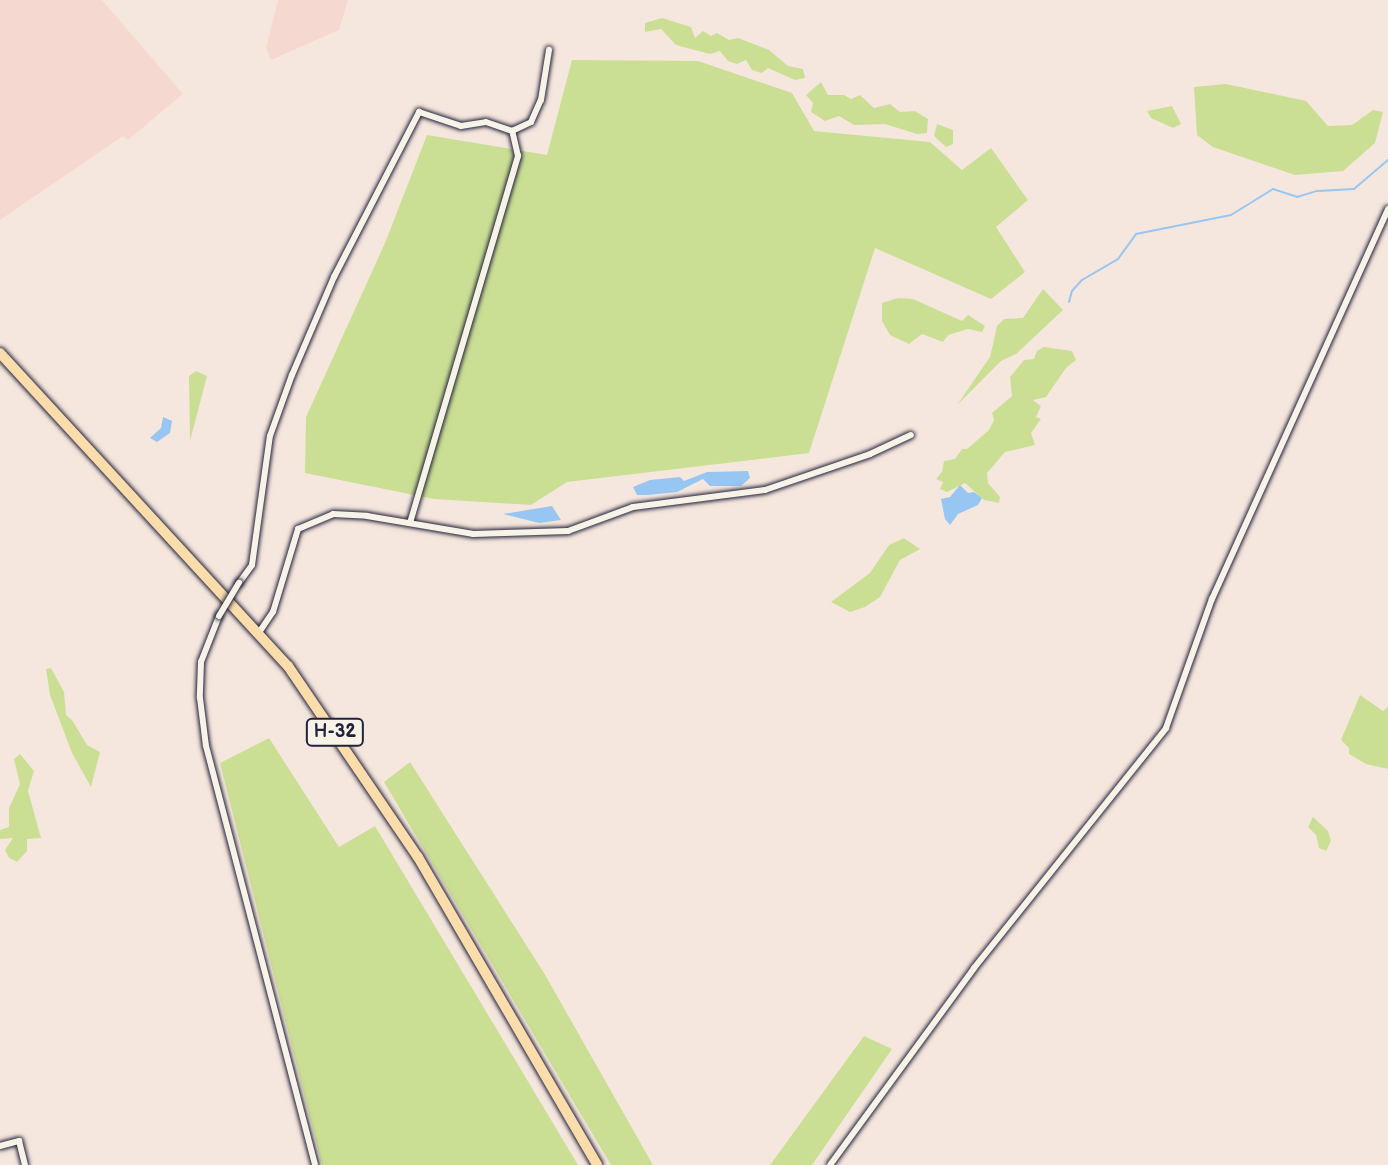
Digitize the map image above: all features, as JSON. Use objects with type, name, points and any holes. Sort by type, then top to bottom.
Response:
[{"type":"main road","name":"Н-32","points":[[0,353],[258,634],[305,690],[418,857],[597,1165]]},
{"type":"street","points":[[315,1165],[206,746],[200,698],[201,662],[219,616],[252,565],[270,436],[292,375],[334,277],[419,112],[461,126],[486,122],[512,131],[531,122],[541,100],[549,50]]},
{"type":"street","points":[[410,523],[518,156],[512,131]]},
{"type":"street","points":[[830,1165],[974,968],[1146,758],[1166,728],[1212,599],[1388,209]]},
{"type":"street","points":[[258,634],[273,612],[298,529],[333,514],[473,534],[568,531],[633,507],[765,490],[870,454],[911,435]]},
{"type":"street","points":[[0,1146],[19,1141],[25,1165]]},
{"type":"shaded area","points":[[0,0],[102,0],[183,94],[128,140],[123,136],[0,220]]},
{"type":"shaded area","points":[[278,0],[348,0],[339,30],[271,60],[266,48]]},
{"type":"green space","points":[[662,18],[691,27],[695,38],[703,31],[711,36],[717,33],[729,40],[738,38],[769,50],[788,66],[803,69],[805,78],[795,80],[768,68],[762,73],[752,70],[746,60],[737,64],[728,61],[720,51],[710,54],[676,45],[661,29],[645,32],[645,23]]},
{"type":"green space","points":[[572,60],[698,61],[792,93],[814,131],[930,142],[962,170],[991,148],[1028,200],[996,227],[1025,272],[991,299],[875,248],[809,453],[567,482],[531,505],[434,499],[305,473],[306,417],[385,243],[427,135],[547,155]]},
{"type":"green space","points":[[821,82],[828,95],[844,95],[851,99],[860,95],[874,108],[890,104],[900,112],[915,111],[928,119],[927,133],[917,134],[885,124],[854,125],[839,116],[825,121],[811,112],[813,103],[806,95]]},
{"type":"green space","points":[[1226,84],[1306,101],[1328,126],[1352,125],[1373,110],[1383,112],[1375,143],[1343,171],[1295,175],[1213,147],[1197,135],[1194,87]]},
{"type":"green space","points":[[1172,106],[1181,124],[1173,128],[1151,118],[1147,111]]},
{"type":"green space","points":[[937,124],[953,130],[953,144],[946,147],[934,136]]},
{"type":"green space","points":[[1043,289],[1063,310],[1016,354],[1001,361],[957,405],[990,357],[997,326],[1004,319],[1023,318]]},
{"type":"green space","points":[[898,298],[913,299],[962,321],[968,315],[985,326],[982,332],[968,329],[948,335],[943,342],[922,334],[909,344],[890,335],[882,321],[882,303]]},
{"type":"green space","points":[[1044,347],[1072,351],[1076,360],[1066,368],[1046,397],[1033,400],[1041,406],[1036,417],[1041,419],[1031,433],[1035,445],[1005,452],[987,473],[988,483],[1000,497],[999,503],[984,500],[965,483],[947,492],[940,489],[943,482],[936,479],[942,472],[944,461],[955,459],[962,449],[967,449],[989,430],[994,420],[992,413],[1012,396],[1010,377],[1024,360],[1034,359],[1037,351]]},
{"type":"green space","points":[[196,371],[207,376],[190,441],[189,376]]},
{"type":"green space","points":[[904,538],[920,549],[900,560],[880,597],[850,612],[831,602],[870,573],[889,545]]},
{"type":"green space","points":[[51,668],[64,692],[66,715],[87,745],[100,752],[91,787],[72,753],[50,695],[46,669]]},
{"type":"green space","points":[[1360,695],[1383,711],[1388,707],[1388,769],[1366,764],[1349,754],[1349,748],[1341,740]]},
{"type":"green space","points":[[269,738],[339,847],[375,826],[578,1165],[322,1165],[220,763]]},
{"type":"green space","points":[[20,754],[34,771],[28,791],[41,838],[27,839],[27,851],[17,862],[9,858],[5,850],[13,838],[0,839],[0,830],[9,827],[9,808],[20,784],[14,759]]},
{"type":"green space","points":[[410,762],[544,973],[653,1165],[611,1165],[384,782]]},
{"type":"green space","points":[[1313,817],[1328,831],[1331,841],[1326,851],[1319,848],[1316,835],[1308,827]]},
{"type":"green space","points":[[864,1036],[892,1049],[812,1165],[770,1165]]},
{"type":"water","points":[[163,417],[172,421],[170,433],[157,442],[150,438],[161,428]]},
{"type":"water","points":[[748,471],[750,478],[741,486],[710,486],[703,479],[677,492],[647,495],[637,495],[633,487],[650,480],[680,477],[684,481],[707,472]]},
{"type":"water","points":[[960,485],[968,493],[974,492],[982,498],[978,505],[958,514],[950,525],[945,519],[941,499],[950,497]]},
{"type":"water","points":[[552,506],[561,520],[539,523],[503,514]]},
{"type":"waterway","points":[[1069,302],[1072,291],[1082,280],[1118,259],[1136,234],[1231,215],[1273,189],[1297,197],[1317,191],[1354,189],[1388,160]]}]
